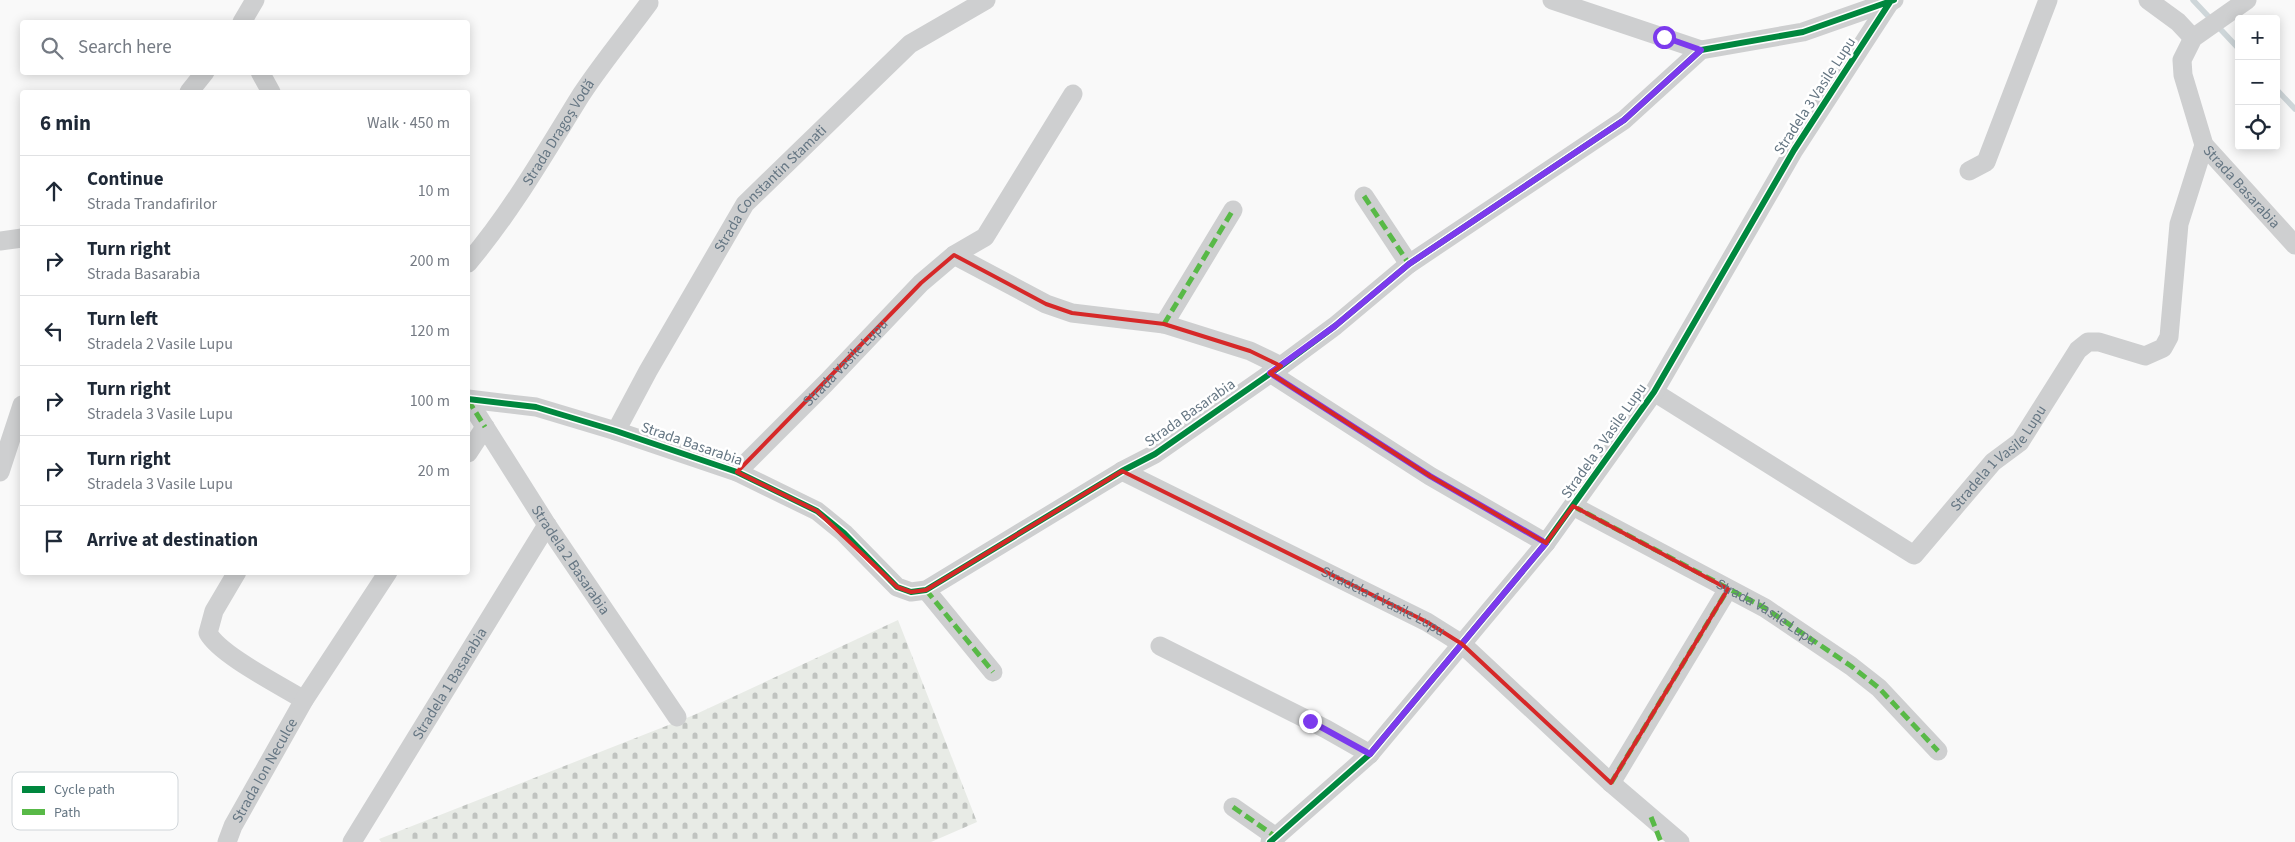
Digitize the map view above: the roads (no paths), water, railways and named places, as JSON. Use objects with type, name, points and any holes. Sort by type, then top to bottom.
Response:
[{"type":"street","points":[[243,20],[255,0]]},
{"type":"street","name":"Strada Constantin Stamati","points":[[616,431],[648,371],[746,204],[910,44],[986,0]]},
{"type":"street","points":[[1552,0],[1701,50],[1803,32],[1892,1]]},
{"type":"street","points":[[1969,171],[1986,162],[2048,0]]},
{"type":"street","points":[[2148,0],[2178,22],[2199,34]]},
{"type":"street","name":"Strada Basarabia","points":[[2248,0],[2199,34],[2182,60],[2183,75],[2204,145],[2295,245]]},
{"type":"street","name":"Stradela 3 Vasile Lupu","points":[[1232,807],[1273,840],[1370,754],[1546,543],[1654,392],[1794,150],[1892,1]]},
{"type":"street","name":"Strada Dragoș Vodă","points":[[470,261],[493,233],[553,143],[582,94],[650,3]]},
{"type":"street","name":"Strada Basarabia","points":[[470,400],[536,407],[616,431],[737,472],[817,511],[844,533],[897,587],[911,592],[926,590],[1122,471],[1156,454],[1335,326],[1409,264],[1624,120],[1701,50]]},
{"type":"street","points":[[191,90],[203,75]]},
{"type":"street","points":[[262,75],[270,90]]},
{"type":"street","name":"Strada Vasile Lupu","points":[[737,472],[825,384],[921,283],[954,255],[985,237],[1073,94]]},
{"type":"street","name":"Stradela 1 Vasile Lupu","points":[[1654,392],[1914,554],[1993,462],[2020,442],[2078,350],[2088,342],[2099,342],[2145,356],[2163,348],[2169,337],[2179,224],[2204,145]]},
{"type":"street","points":[[1364,196],[1409,264]]},
{"type":"street","points":[[1164,324],[1233,210]]},
{"type":"street","points":[[0,241],[20,238]]},
{"type":"street","points":[[954,255],[1046,304],[1072,313],[1164,324],[1250,351],[1430,476],[1546,543]]},
{"type":"street","name":"Stradela 2 Basarabia","points":[[470,403],[547,525],[677,717]]},
{"type":"street","points":[[0,472],[20,411]]},
{"type":"street","points":[[470,450],[485,427]]},
{"type":"street","name":"Stradela 4 Vasile Lupu","points":[[1122,471],[1428,622],[1462,644],[1611,783],[1680,842]]},
{"type":"street","name":"Strada Vasile Lupu","points":[[1573,506],[1765,608],[1851,666],[1879,688],[1938,751]]},
{"type":"street","name":"Stradela 1 Basarabia","points":[[352,842],[547,525]]},
{"type":"street","points":[[235,575],[214,612],[208,633],[211,639],[237,659],[304,700]]},
{"type":"street","name":"Strada Ion Neculce","points":[[227,842],[233,826],[304,700],[386,575]]},
{"type":"street","points":[[1611,783],[1728,588]]},
{"type":"street","points":[[926,590],[993,672]]},
{"type":"street","points":[[1160,646],[1326,729],[1370,754]]},
{"type":"waterway","points":[[2193,0],[2235,45]]},
{"type":"waterway","points":[[2280,93],[2295,109]]}]
